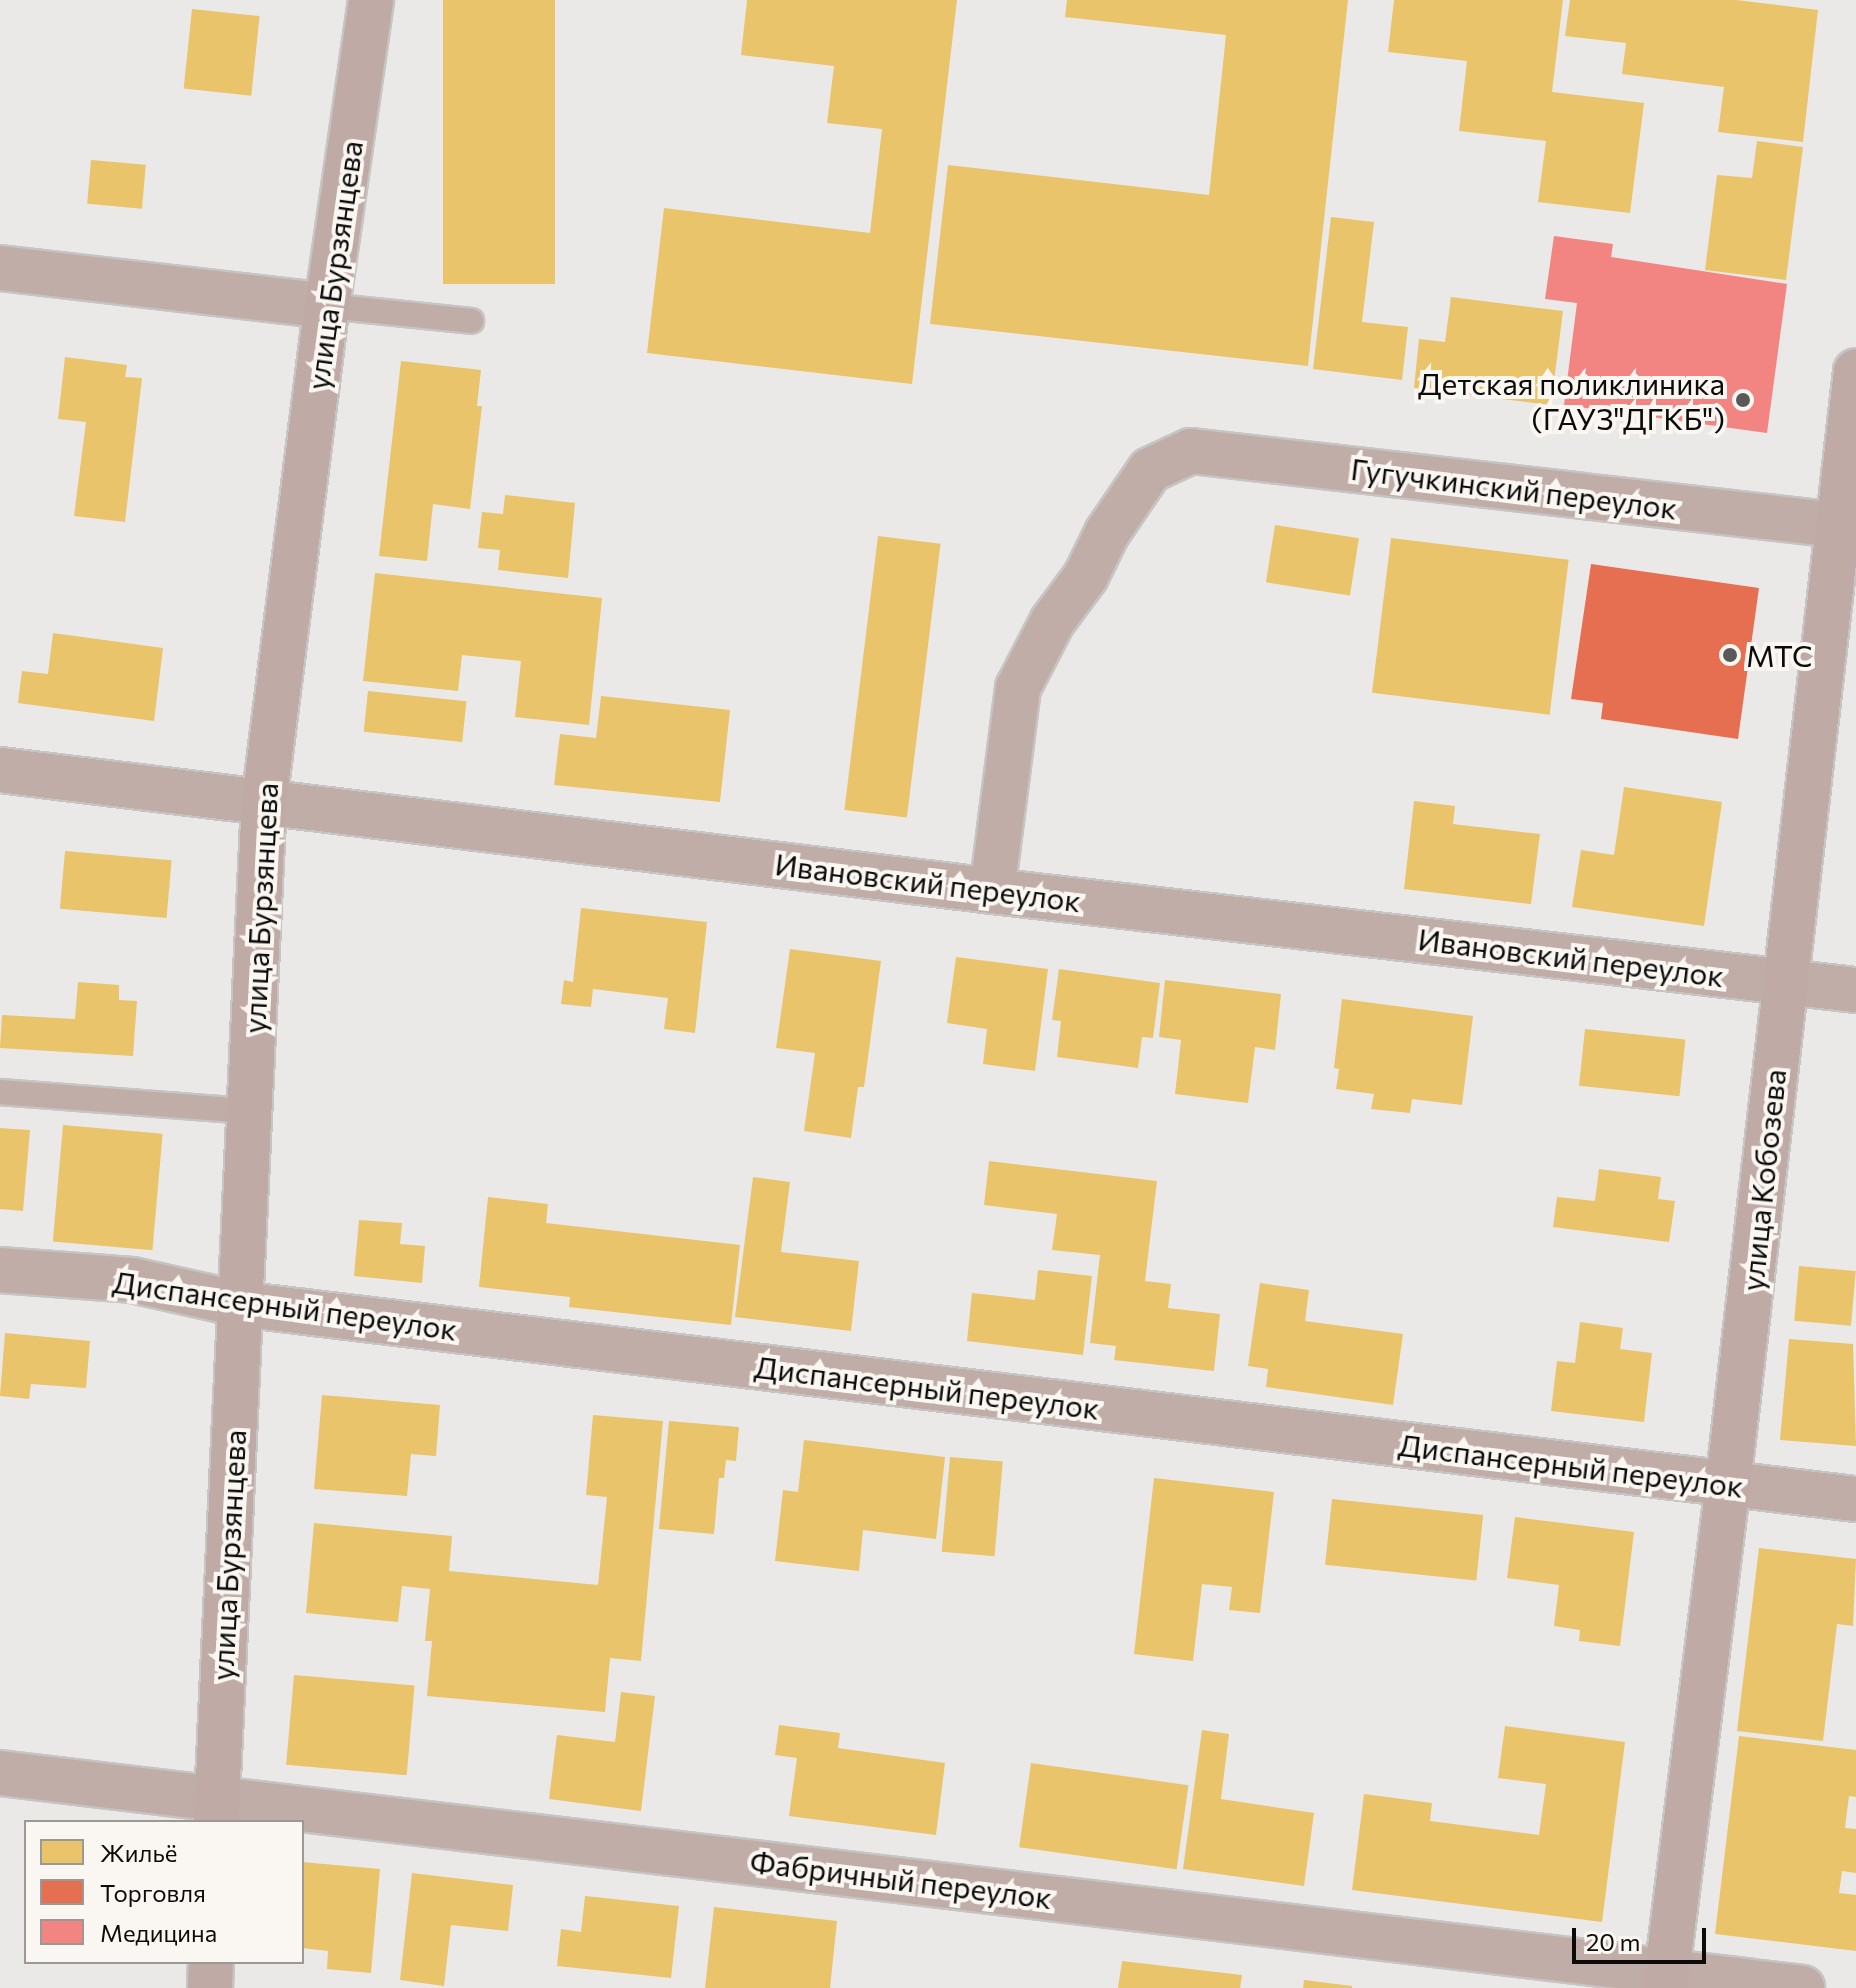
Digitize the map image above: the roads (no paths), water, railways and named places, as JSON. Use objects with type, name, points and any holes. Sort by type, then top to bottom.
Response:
[{"type":"street","name":"улица Бурзянцева","points":[[216,1810],[264,802],[327,306],[371,0]]},
{"type":"street","points":[[0,268],[327,306]]},
{"type":"street","name":"улица Кобозева","points":[[1666,1980],[1728,1484],[1856,371]]},
{"type":"street","name":"Гугучкинский переулок","points":[[992,891],[1018,688],[1052,622],[1086,576],[1107,533],[1150,470],[1191,451],[1836,525]]},
{"type":"street","name":"Ивановский переулок","points":[[0,770],[992,891],[1856,990]]},
{"type":"street","name":"Диспансерный переулок","points":[[0,1270],[132,1280],[239,1304],[1856,1499]]},
{"type":"street","name":"Фабричный переулок","points":[[0,1773],[216,1810],[301,1820]]},
{"type":"street","name":"Фабричный переулок","points":[[304,1820],[1666,1980],[1802,1988]]},
{"type":"street","points":[[210,1988],[211,1964]]},
{"type":"lane","points":[[327,306],[471,321]]},
{"type":"lane","points":[[0,1092],[249,1111]]},
{"type":"place","name":"Детская поликлиника (ГАУЗ\"ДГКБ\")","points":[[1743,400]]},
{"type":"place","name":"МТС","points":[[1730,655]]}]
